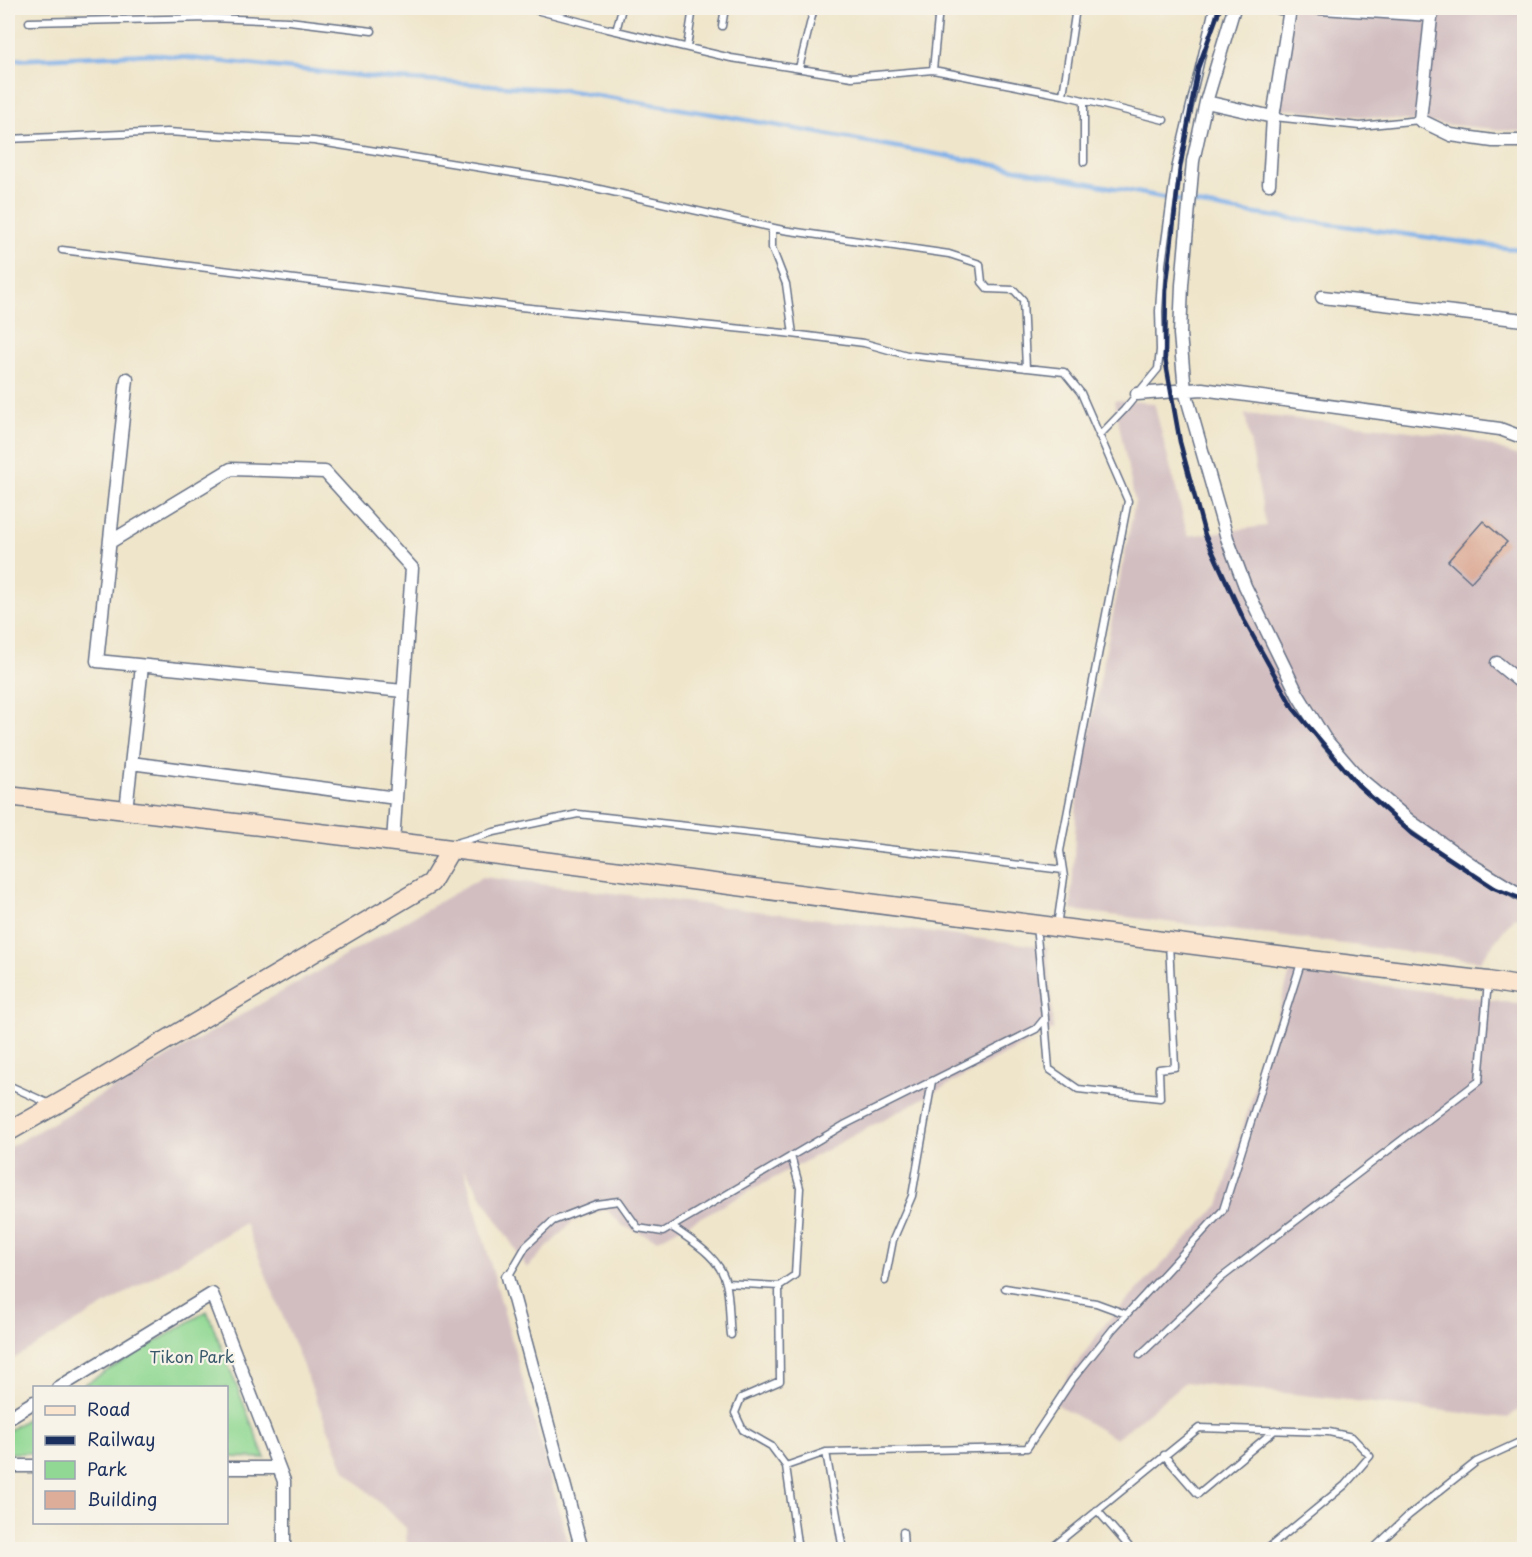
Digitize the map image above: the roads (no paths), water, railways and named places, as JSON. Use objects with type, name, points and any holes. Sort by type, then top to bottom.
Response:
[{"type":"street","points":[[1234,8],[1206,102],[1193,161],[1180,334],[1185,391],[1227,537],[1245,586],[1298,695],[1325,739],[1357,776],[1411,822],[1475,867],[1524,897]]},
{"type":"street","points":[[1269,184],[1273,117],[1285,8]]},
{"type":"street","points":[[1432,13],[1420,120],[1451,135],[1493,141],[1524,141]]},
{"type":"street","points":[[1206,102],[1273,117]]},
{"type":"street","points":[[1322,297],[1524,320]]},
{"type":"street","points":[[127,379],[97,661],[404,691]]},
{"type":"street","points":[[1137,394],[1202,389],[1500,429],[1524,438]]},
{"type":"street","points":[[110,542],[231,469],[325,472],[412,568],[393,842]]},
{"type":"street","points":[[1497,663],[1524,684]]},
{"type":"street","points":[[126,810],[142,666]]},
{"type":"street","points":[[131,763],[396,798]]},
{"type":"street","points":[[8,796],[451,849],[1524,987]]},
{"type":"street","points":[[8,1131],[431,883],[451,849]]},
{"type":"street","points":[[508,1277],[582,1550]]},
{"type":"street","points":[[61,1386],[212,1294],[284,1481],[284,1550]]},
{"type":"street","points":[[8,1418],[33,1403]]},
{"type":"street","points":[[8,1466],[33,1466]]},
{"type":"street","points":[[228,1468],[279,1468]]},
{"type":"lane","points":[[210,8],[210,18]]},
{"type":"lane","points":[[528,8],[731,58],[852,77],[933,70],[1063,95],[1164,120]]},
{"type":"lane","points":[[616,31],[622,8]]},
{"type":"lane","points":[[687,47],[693,8]]},
{"type":"lane","points":[[722,26],[725,8]]},
{"type":"lane","points":[[799,68],[814,8]]},
{"type":"lane","points":[[933,70],[939,8]]},
{"type":"lane","points":[[1063,95],[1077,8]]},
{"type":"lane","points":[[1099,436],[1158,369],[1159,311],[1175,169],[1214,8]]},
{"type":"lane","points":[[1285,8],[1432,13]]},
{"type":"lane","points":[[28,22],[210,18],[289,21],[372,31]]},
{"type":"lane","points":[[1084,100],[1084,162]]},
{"type":"lane","points":[[1273,117],[1360,126],[1420,120]]},
{"type":"lane","points":[[8,139],[167,132],[314,141],[568,183],[772,228],[949,254],[980,264],[982,282],[988,289],[1014,290],[1023,300],[1026,368]]},
{"type":"lane","points":[[772,228],[772,248],[786,284],[793,334]]},
{"type":"lane","points":[[62,250],[520,307],[793,334],[864,343],[907,355],[1064,372],[1081,393],[1128,501],[1060,851],[1064,877],[1057,928]]},
{"type":"lane","points":[[451,849],[456,842],[578,814],[1063,870]]},
{"type":"lane","points":[[1036,925],[1049,1069],[1078,1089],[1160,1098],[1159,1069],[1175,1067],[1169,942]]},
{"type":"lane","points":[[786,1466],[826,1452],[1027,1448],[1072,1380],[1113,1329],[1223,1210],[1302,959]]},
{"type":"lane","points":[[1140,1355],[1221,1278],[1479,1081],[1488,981]]},
{"type":"lane","points":[[508,1277],[526,1246],[553,1221],[596,1204],[619,1201],[638,1228],[663,1232],[844,1125],[1036,1029],[1045,1018]]},
{"type":"lane","points":[[885,1281],[893,1240],[912,1196],[932,1081]]},
{"type":"lane","points":[[8,1085],[54,1105]]},
{"type":"lane","points":[[726,1283],[779,1286],[795,1275],[800,1188],[791,1156]]},
{"type":"lane","points":[[672,1227],[718,1264],[726,1283],[731,1335]]},
{"type":"lane","points":[[779,1286],[780,1381],[741,1398],[735,1413],[743,1430],[771,1446],[786,1466],[798,1550]]},
{"type":"lane","points":[[1005,1288],[1095,1303],[1126,1314]]},
{"type":"lane","points":[[1049,1550],[1198,1428],[1329,1432],[1352,1437],[1370,1456],[1345,1485],[1266,1550]]},
{"type":"lane","points":[[1164,1455],[1198,1494],[1275,1430]]},
{"type":"lane","points":[[1372,1550],[1408,1516],[1476,1462],[1524,1440]]},
{"type":"lane","points":[[826,1452],[843,1550]]},
{"type":"lane","points":[[1097,1510],[1132,1550]]},
{"type":"lane","points":[[903,1532],[904,1550]]},
{"type":"lane","points":[[1516,1550],[1524,1542]]},
{"type":"waterway","points":[[8,60],[151,54],[381,78],[564,90],[985,163],[1234,211],[1524,249]]},
{"type":"railway","points":[[1220,8],[1198,68],[1180,168],[1166,290],[1165,358],[1180,442],[1205,535],[1244,620],[1293,708],[1358,785],[1412,834],[1494,888],[1524,900]]},
{"type":"park label","name":"Tikon Park","points":[[192,1357]]}]
